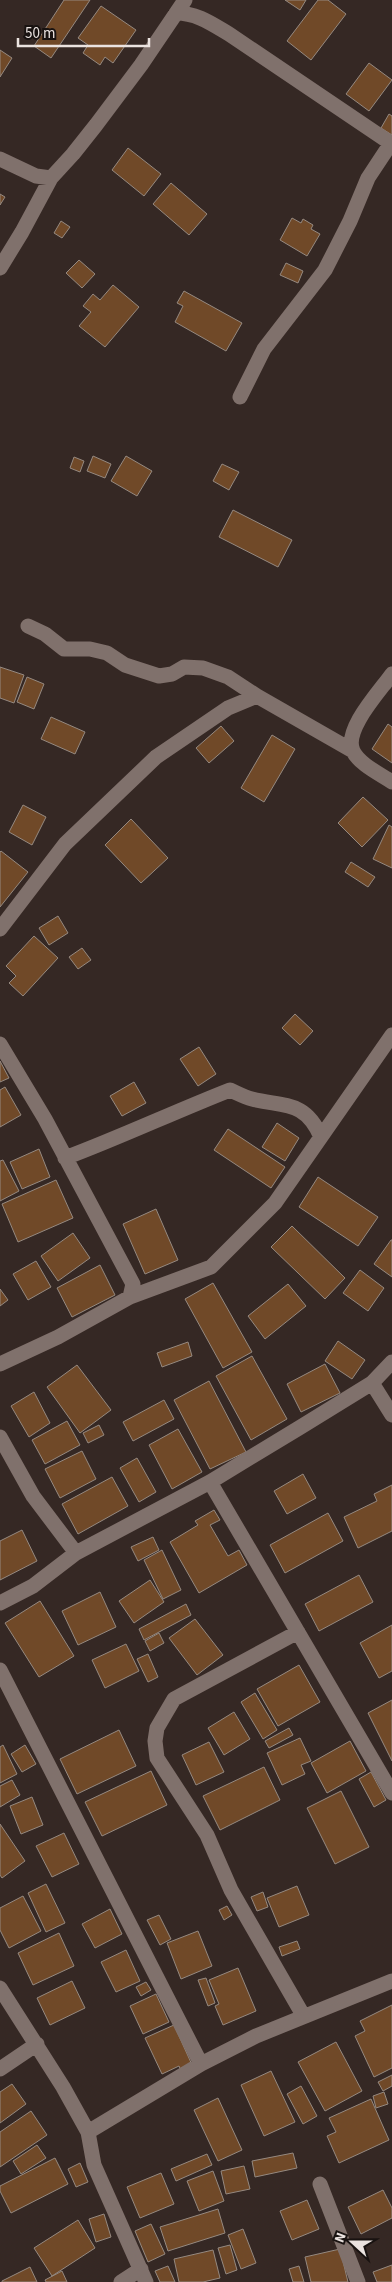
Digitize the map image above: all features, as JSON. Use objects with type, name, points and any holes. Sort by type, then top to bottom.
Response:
[{"type":"street","points":[[0,268],[51,178],[74,154],[96,125],[185,0]]},
{"type":"street","points":[[176,13],[187,13],[201,18],[229,34],[392,143],[368,178],[350,221],[325,270],[264,349],[240,397]]},
{"type":"street","points":[[0,159],[36,176],[51,178]]},
{"type":"street","points":[[28,626],[44,634],[64,649],[90,649],[108,653],[125,664],[159,676],[172,674],[184,667],[203,668],[228,677],[257,696],[353,751],[362,762],[392,782]]},
{"type":"street","points":[[353,751],[351,742],[358,721],[392,674]]},
{"type":"street","points":[[0,928],[65,844],[156,757],[228,708],[257,696]]},
{"type":"street","points":[[0,1364],[58,1337],[130,1297],[211,1267],[275,1202],[392,1035]]},
{"type":"street","points":[[0,1044],[65,1158],[133,1284],[130,1297]]},
{"type":"street","points":[[65,1158],[136,1131],[178,1110],[230,1090],[252,1098],[280,1102],[302,1111],[317,1127],[321,1137]]},
{"type":"street","points":[[0,1603],[34,1586],[76,1553],[210,1482],[372,1383],[392,1362]]},
{"type":"street","points":[[372,1383],[392,1415]]},
{"type":"street","points":[[0,1436],[33,1496],[76,1553]]},
{"type":"street","points":[[210,1482],[392,1793]]},
{"type":"street","points":[[298,1632],[174,1699],[157,1728],[154,1741],[157,1758],[207,1835],[231,1890],[303,2016]]},
{"type":"street","points":[[0,1670],[201,2064]]},
{"type":"street","points":[[88,2132],[201,2064],[256,2036],[392,1981]]},
{"type":"street","points":[[0,1988],[37,2044],[88,2132],[94,2165],[143,2275],[121,2282]]},
{"type":"street","points":[[0,2069],[37,2044]]},
{"type":"street","points":[[320,2184],[358,2282]]},
{"type":"building","points":[[64,0],[90,0],[51,58],[34,46]]},
{"type":"building","points":[[285,0],[306,0],[300,10]]},
{"type":"building","points":[[318,0],[328,0],[346,14],[311,60],[287,41]]},
{"type":"building","points":[[101,6],[136,30],[113,63],[105,57],[100,65],[83,53],[88,45],[78,38]]},
{"type":"building","points":[[0,50],[12,58],[0,77]]},
{"type":"building","points":[[369,63],[392,80],[369,111],[346,94]]},
{"type":"building","points":[[389,114],[392,116],[392,135],[381,128]]},
{"type":"building","points":[[128,148],[161,174],[144,196],[112,170]]},
{"type":"building","points":[[171,183],[207,214],[189,235],[153,204]]},
{"type":"building","points":[[0,194],[5,197],[0,205]]},
{"type":"building","points":[[292,218],[301,223],[303,219],[313,225],[311,229],[320,234],[307,256],[280,240]]},
{"type":"building","points":[[61,221],[70,227],[62,238],[54,233]]},
{"type":"building","points":[[79,260],[95,274],[82,288],[66,273]]},
{"type":"building","points":[[286,263],[303,271],[298,283],[280,275]]},
{"type":"building","points":[[113,285],[139,307],[105,347],[79,326],[91,312],[83,306],[93,294],[100,300]]},
{"type":"building","points":[[184,291],[242,323],[226,351],[175,322],[183,306],[177,303]]},
{"type":"building","points":[[93,456],[111,464],[105,478],[87,471]]},
{"type":"building","points":[[126,456],[152,471],[137,496],[111,481]]},
{"type":"building","points":[[74,457],[84,461],[80,472],[70,468]]},
{"type":"building","points":[[222,464],[239,472],[229,490],[213,481]]},
{"type":"building","points":[[233,510],[292,540],[278,567],[219,537]]},
{"type":"building","points":[[0,667],[24,675],[14,703],[0,698]]},
{"type":"building","points":[[27,677],[44,684],[34,709],[17,702]]},
{"type":"building","points":[[51,717],[85,732],[75,754],[41,739]]},
{"type":"building","points":[[388,724],[392,727],[392,763],[372,749]]},
{"type":"building","points":[[221,726],[234,741],[209,763],[196,748]]},
{"type":"building","points":[[272,735],[295,749],[264,802],[241,788]]},
{"type":"building","points":[[363,797],[388,820],[362,847],[338,823]]},
{"type":"building","points":[[23,805],[46,817],[32,845],[9,832]]},
{"type":"building","points":[[131,819],[168,858],[141,883],[105,845]]},
{"type":"building","points":[[389,825],[392,827],[392,868],[373,859]]},
{"type":"building","points":[[0,852],[28,872],[0,907]]},
{"type":"building","points":[[351,862],[375,877],[368,887],[345,872]]},
{"type":"building","points":[[58,916],[68,933],[49,945],[39,928]]},
{"type":"building","points":[[34,936],[58,958],[23,996],[9,983],[16,976],[6,966]]},
{"type":"building","points":[[82,948],[91,960],[78,969],[69,957]]},
{"type":"building","points":[[295,1014],[313,1031],[300,1045],[282,1028]]},
{"type":"building","points":[[199,1047],[216,1074],[198,1086],[180,1059]]},
{"type":"building","points":[[0,1061],[9,1078],[0,1082]]},
{"type":"building","points":[[134,1082],[146,1103],[122,1116],[110,1096]]},
{"type":"building","points":[[5,1087],[21,1115],[0,1127],[0,1090]]},
{"type":"building","points":[[277,1123],[299,1138],[285,1161],[262,1147]]},
{"type":"building","points":[[228,1129],[285,1167],[271,1188],[214,1150]]},
{"type":"building","points":[[39,1149],[50,1177],[22,1189],[10,1162]]},
{"type":"building","points":[[3,1160],[19,1191],[0,1201],[0,1161]]},
{"type":"building","points":[[318,1177],[378,1217],[358,1246],[299,1207]]},
{"type":"building","points":[[56,1180],[73,1218],[18,1242],[2,1204]]},
{"type":"building","points":[[156,1209],[178,1260],[145,1274],[123,1224]]},
{"type":"building","points":[[292,1226],[345,1278],[325,1299],[271,1247]]},
{"type":"building","points":[[73,1233],[90,1258],[58,1281],[41,1256]]},
{"type":"building","points":[[392,1240],[392,1277],[374,1264]]},
{"type":"building","points":[[36,1261],[51,1287],[28,1300],[13,1274]]},
{"type":"building","points":[[100,1265],[115,1295],[72,1317],[57,1288]]},
{"type":"building","points":[[360,1270],[384,1288],[368,1311],[343,1293]]},
{"type":"building","points":[[213,1283],[252,1352],[223,1368],[185,1299]]},
{"type":"building","points":[[288,1284],[306,1306],[265,1339],[248,1316]]},
{"type":"building","points":[[0,1289],[8,1300],[0,1306]]},
{"type":"building","points":[[338,1341],[365,1360],[352,1379],[325,1361]]},
{"type":"building","points":[[188,1342],[192,1356],[162,1367],[157,1353]]},
{"type":"building","points":[[252,1356],[287,1419],[251,1440],[216,1376]]},
{"type":"building","points":[[325,1364],[340,1393],[301,1412],[287,1384]]},
{"type":"building","points":[[77,1365],[111,1410],[80,1433],[47,1387]]},
{"type":"building","points":[[209,1381],[246,1452],[210,1469],[174,1400]]},
{"type":"building","points":[[34,1392],[50,1423],[29,1437],[11,1406]]},
{"type":"building","points":[[164,1400],[174,1419],[133,1441],[123,1422]]},
{"type":"building","points":[[67,1421],[80,1445],[45,1464],[32,1440]]},
{"type":"building","points":[[99,1425],[104,1435],[88,1443],[83,1433]]},
{"type":"building","points":[[178,1429],[202,1472],[172,1489],[149,1445]]},
{"type":"building","points":[[82,1451],[96,1479],[60,1498],[45,1469]]},
{"type":"building","points":[[137,1458],[156,1492],[139,1502],[120,1468]]},
{"type":"building","points":[[303,1474],[316,1498],[287,1514],[274,1491]]},
{"type":"building","points":[[112,1477],[128,1506],[78,1534],[62,1504]]},
{"type":"building","points":[[392,1485],[392,1531],[358,1548],[344,1517],[377,1501],[374,1494]]},
{"type":"building","points":[[214,1510],[220,1520],[210,1525],[228,1556],[239,1550],[247,1565],[199,1593],[170,1542],[198,1525],[195,1521]]},
{"type":"building","points":[[328,1513],[343,1541],[285,1573],[270,1545]]},
{"type":"building","points":[[22,1530],[37,1561],[0,1580],[0,1541]]},
{"type":"building","points":[[153,1537],[159,1550],[138,1561],[131,1547]]},
{"type":"building","points":[[162,1550],[181,1590],[163,1599],[144,1560]]},
{"type":"building","points":[[359,1575],[373,1602],[319,1631],[305,1604]]},
{"type":"building","points":[[150,1580],[164,1602],[134,1623],[119,1601]]},
{"type":"building","points":[[100,1592],[116,1627],[78,1645],[62,1611]]},
{"type":"building","points":[[40,1601],[74,1656],[39,1677],[5,1623]]},
{"type":"building","points":[[186,1604],[191,1615],[144,1640],[139,1629]]},
{"type":"building","points":[[195,1619],[223,1655],[197,1675],[169,1638]]},
{"type":"building","points":[[392,1625],[392,1671],[379,1678],[360,1643]]},
{"type":"building","points":[[159,1633],[164,1643],[150,1651],[145,1641]]},
{"type":"building","points":[[126,1644],[139,1671],[105,1688],[92,1660]]},
{"type":"building","points":[[148,1654],[158,1677],[148,1682],[137,1659]]},
{"type":"building","points":[[299,1665],[320,1702],[278,1726],[257,1689]]},
{"type":"building","points":[[255,1693],[277,1730],[263,1739],[241,1702]]},
{"type":"building","points":[[392,1700],[392,1761],[368,1713]]},
{"type":"building","points":[[234,1712],[250,1739],[224,1755],[208,1728]]},
{"type":"building","points":[[289,1728],[293,1735],[269,1748],[265,1741]]},
{"type":"building","points":[[119,1730],[136,1766],[77,1794],[60,1759]]},
{"type":"building","points":[[300,1738],[311,1761],[301,1765],[305,1774],[282,1785],[267,1753]]},
{"type":"building","points":[[350,1741],[366,1771],[327,1793],[311,1763]]},
{"type":"building","points":[[209,1742],[224,1772],[196,1785],[182,1755]]},
{"type":"building","points":[[3,1745],[17,1774],[0,1783],[0,1747]]},
{"type":"building","points":[[25,1745],[36,1764],[22,1772],[11,1754]]},
{"type":"building","points":[[264,1767],[280,1800],[220,1830],[203,1796]]},
{"type":"building","points":[[151,1771],[167,1805],[102,1836],[85,1802]]},
{"type":"building","points":[[371,1772],[386,1800],[374,1807],[359,1779]]},
{"type":"building","points":[[12,1780],[20,1795],[0,1807],[0,1786]]},
{"type":"building","points":[[341,1791],[369,1847],[335,1864],[307,1808]]},
{"type":"building","points":[[32,1797],[43,1825],[21,1834],[10,1806]]},
{"type":"building","points":[[0,1824],[25,1861],[2,1878],[0,1875]]},
{"type":"building","points":[[64,1833],[79,1864],[52,1877],[36,1846]]},
{"type":"building","points":[[46,1884],[65,1923],[46,1932],[28,1893]]},
{"type":"building","points":[[297,1886],[309,1915],[279,1927],[267,1898]]},
{"type":"building","points":[[263,1892],[268,1907],[257,1911],[251,1897]]},
{"type":"building","points":[[23,1896],[41,1931],[9,1948],[0,1930],[0,1908]]},
{"type":"building","points":[[227,1906],[232,1915],[224,1920],[219,1910]]},
{"type":"building","points":[[110,1909],[122,1934],[95,1948],[82,1924]]},
{"type":"building","points":[[159,1915],[171,1939],[160,1945],[147,1920]]},
{"type":"building","points":[[198,1931],[212,1966],[181,1979],[167,1943]]},
{"type":"building","points":[[59,1933],[74,1966],[33,1985],[18,1953]]},
{"type":"building","points":[[297,1941],[300,1949],[282,1956],[279,1947]]},
{"type":"building","points":[[126,1950],[140,1981],[116,1992],[101,1962]]},
{"type":"building","points":[[238,1968],[256,2011],[223,2025],[215,2006],[219,2004],[209,1980]]},
{"type":"building","points":[[206,1978],[215,2003],[208,2006],[198,1980]]},
{"type":"building","points":[[72,1981],[85,2008],[50,2025],[37,1998]]},
{"type":"building","points":[[146,1982],[151,1990],[141,1996],[136,1987]]},
{"type":"building","points":[[156,1994],[169,2022],[143,2034],[130,2006]]},
{"type":"building","points":[[392,2005],[392,2068],[374,2077],[355,2036],[365,2031],[360,2021]]},
{"type":"building","points":[[174,2025],[193,2067],[182,2073],[179,2066],[162,2074],[145,2038]]},
{"type":"building","points":[[336,2042],[362,2091],[325,2111],[298,2062]]},
{"type":"building","points":[[271,2071],[295,2122],[264,2136],[241,2085]]},
{"type":"building","points":[[392,2075],[392,2086],[383,2091],[378,2082]]},
{"type":"building","points":[[12,2084],[26,2104],[0,2123],[0,2092]]},
{"type":"building","points":[[301,2086],[317,2116],[303,2124],[287,2094]]},
{"type":"building","points":[[384,2092],[388,2104],[376,2108],[373,2096]]},
{"type":"building","points":[[218,2098],[242,2150],[218,2161],[194,2110]]},
{"type":"building","points":[[371,2099],[389,2140],[339,2163],[327,2136],[336,2132],[329,2118]]},
{"type":"building","points":[[31,2111],[47,2135],[0,2167],[0,2132]]},
{"type":"building","points":[[37,2145],[46,2158],[21,2174],[13,2161]]},
{"type":"building","points":[[293,2153],[297,2168],[255,2177],[252,2161]]},
{"type":"building","points":[[207,2154],[212,2165],[176,2181],[171,2169]]},
{"type":"building","points":[[55,2158],[68,2184],[11,2213],[0,2191],[0,2186]]},
{"type":"building","points":[[80,2163],[88,2182],[76,2187],[68,2169]]},
{"type":"building","points":[[244,2166],[250,2189],[226,2194],[221,2171]]},
{"type":"building","points":[[213,2171],[224,2201],[199,2211],[187,2181]]},
{"type":"building","points":[[161,2173],[174,2204],[140,2218],[127,2187]]},
{"type":"building","points":[[383,2190],[392,2208],[392,2218],[361,2234],[348,2207]]},
{"type":"building","points":[[307,2200],[319,2229],[292,2240],[280,2211]]},
{"type":"building","points":[[218,2209],[225,2233],[168,2251],[160,2227]]},
{"type":"building","points":[[104,2214],[111,2237],[96,2242],[89,2219]]},
{"type":"building","points":[[78,2220],[95,2248],[52,2276],[34,2248]]},
{"type":"building","points":[[151,2224],[165,2254],[148,2262],[135,2231]]},
{"type":"building","points":[[243,2229],[256,2263],[241,2269],[228,2235]]},
{"type":"building","points":[[230,2245],[237,2270],[226,2274],[218,2248]]},
{"type":"building","points":[[340,2249],[348,2282],[311,2282],[305,2257]]},
{"type":"building","points":[[213,2250],[220,2278],[203,2282],[179,2282],[174,2259]]},
{"type":"building","points":[[392,2265],[392,2282],[377,2282],[373,2272]]},
{"type":"building","points":[[168,2266],[175,2282],[160,2282],[155,2271]]},
{"type":"building","points":[[299,2266],[304,2282],[293,2282],[289,2269]]},
{"type":"building","points":[[30,2267],[37,2282],[2,2282],[2,2281]]},
{"type":"building","points":[[62,2271],[67,2282],[46,2282],[45,2280]]}]
